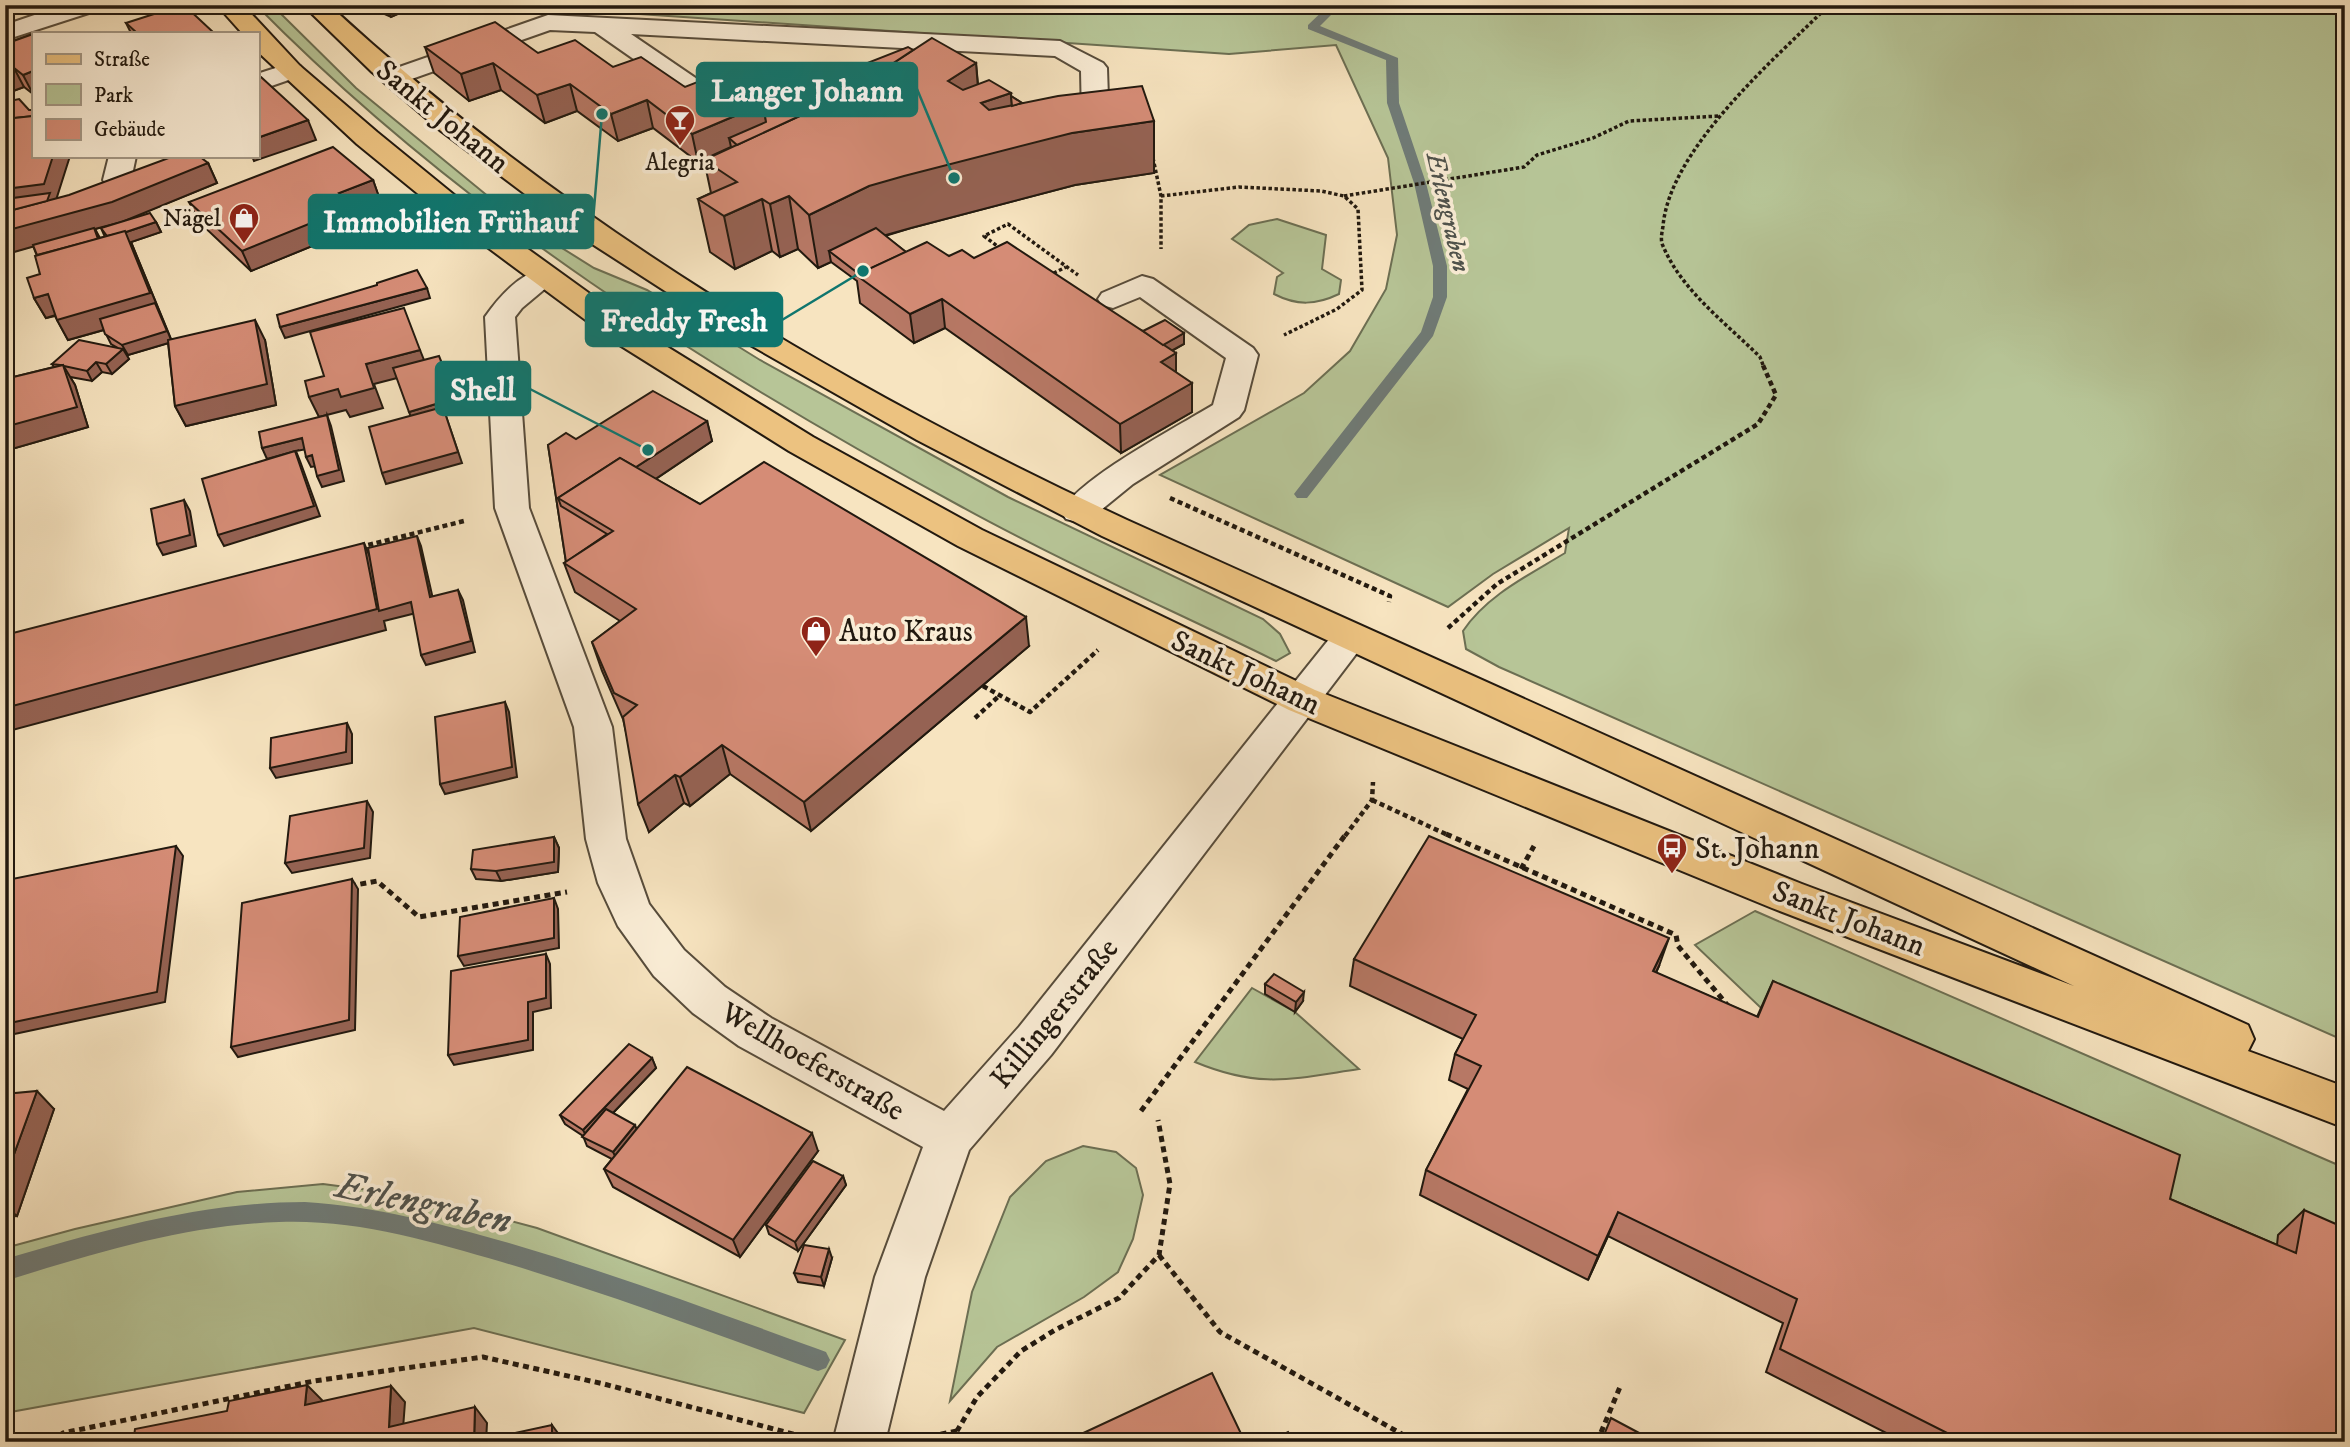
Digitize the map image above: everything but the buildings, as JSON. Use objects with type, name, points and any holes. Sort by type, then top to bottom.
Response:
[{"type":"main road","name":"Sankt Johann","points":[[229,5],[254,32]]},
{"type":"main road","name":"Sankt Johann","points":[[315,5],[394,78],[528,183],[644,266],[845,388],[1078,511],[1409,664],[1936,901],[2345,1092]]},
{"type":"main road","name":"Sankt Johann","points":[[259,37],[291,71],[406,170],[544,277],[629,337],[801,444],[970,538],[1303,700],[1787,896],[2345,1108]]},
{"type":"street","points":[[5,33],[89,5]]},
{"type":"street","points":[[394,78],[548,22],[1060,49],[1094,68],[1096,128],[1054,118]]},
{"type":"street","points":[[600,24],[710,100]]},
{"type":"street","points":[[259,82],[291,71]]},
{"type":"street","name":"Wellhoeferstraße","points":[[544,277],[511,302],[500,317],[512,508],[593,727],[606,839],[619,883],[633,915],[669,964],[709,1000],[755,1032],[950,1138]]},
{"type":"street","points":[[1078,511],[1121,476],[1228,410],[1242,355],[1142,285],[1113,299]]},
{"type":"street","name":"Killingerstraße","points":[[837,1441],[950,1138],[1035,1041],[1351,637]]},
{"type":"path","points":[[1409,664],[1497,584],[1758,425],[1776,395],[1760,357],[1679,278],[1661,243],[1664,210],[1675,179],[1720,116],[1829,5]]},
{"type":"path","points":[[1152,154],[1157,165],[1161,196],[1239,187],[1321,191],[1344,196],[1524,167],[1536,155],[1593,138],[1629,121],[1720,116]]},
{"type":"path","points":[[1242,355],[1336,309],[1362,290],[1359,209],[1344,196]]},
{"type":"path","points":[[995,245],[984,236],[1007,224],[1113,299]]},
{"type":"path","points":[[1042,266],[1052,274],[1067,267]]},
{"type":"path","points":[[1121,476],[1390,596]]},
{"type":"path","points":[[352,549],[512,508]]},
{"type":"path","points":[[982,686],[1030,712],[1132,618]]},
{"type":"path","points":[[975,718],[1000,695]]},
{"type":"path","points":[[1142,1111],[1372,800],[1373,782]]},
{"type":"path","points":[[1372,800],[1512,865],[1676,935],[1678,946],[1734,1013]]},
{"type":"path","points":[[339,888],[377,881],[419,918],[619,883]]},
{"type":"path","points":[[956,1442],[957,1432],[977,1397],[1021,1352],[1055,1330],[1119,1298],[1159,1255],[1170,1184],[1158,1120]]},
{"type":"path","points":[[1159,1255],[1220,1332],[1416,1442]]},
{"type":"path","points":[[51,1442],[64,1433],[314,1381],[483,1356],[837,1441]]},
{"type":"path","points":[[1597,1442],[1620,1387]]},
{"type":"path","points":[[909,1440],[957,1432]]},
{"type":"green space","points":[[256,5],[272,5],[356,88],[517,220],[594,268],[647,290],[760,360],[1008,497],[1263,619],[1280,634],[1290,653],[1276,661],[1039,548],[773,400],[590,282],[502,219],[417,152],[335,81]]},
{"type":"green space","points":[[565,5],[2345,5],[2345,1041],[1499,667],[1466,649],[1463,631],[1473,618],[1496,596],[1565,553],[1569,528],[1493,574],[1448,607],[1160,475],[1304,393],[1350,351],[1386,289],[1397,235],[1388,158],[1336,45],[1229,54],[566,9]]},
{"type":"green space","points":[[1277,219],[1326,235],[1322,269],[1341,280],[1339,294],[1306,303],[1291,301],[1274,294],[1277,277],[1283,273],[1232,239],[1249,225]]},
{"type":"green space","points":[[1755,911],[2345,1168],[2345,1264],[2271,1277],[2148,1224],[2157,1180],[1761,1008],[1695,945]]},
{"type":"green space","points":[[1252,988],[1295,1012],[1359,1069],[1295,1078],[1258,1079],[1195,1062]]},
{"type":"green space","points":[[1083,1146],[1116,1152],[1136,1168],[1143,1195],[1133,1239],[1118,1272],[1084,1297],[997,1347],[950,1401],[972,1292],[1010,1197],[1046,1161]]},
{"type":"green space","points":[[323,1184],[422,1197],[537,1228],[845,1340],[804,1413],[474,1328],[5,1413],[5,1248],[237,1192]]},
{"type":"waterway","name":"Erlengraben","points":[[1302,494],[1428,333],[1440,297],[1440,266],[1420,183],[1393,103],[1392,58],[1312,27],[1336,5]]},
{"type":"waterway","name":"Erlengraben","points":[[5,1270],[140,1232],[209,1219],[279,1212],[331,1213],[407,1226],[525,1258],[818,1360]]},
{"type":"place","name":"Immobilien Frühauf","points":[[602,114]]},
{"type":"place","name":"Alegria","points":[[680,147]]},
{"type":"place","name":"Langer Johann","points":[[954,178]]},
{"type":"place","name":"Nägel","points":[[244,245]]},
{"type":"place","name":"Freddy Fresh","points":[[863,271]]},
{"type":"place","name":"Shell","points":[[648,450]]},
{"type":"place","name":"Auto Kraus","points":[[816,658]]},
{"type":"place","name":"St. Johann","points":[[1672,875]]}]
